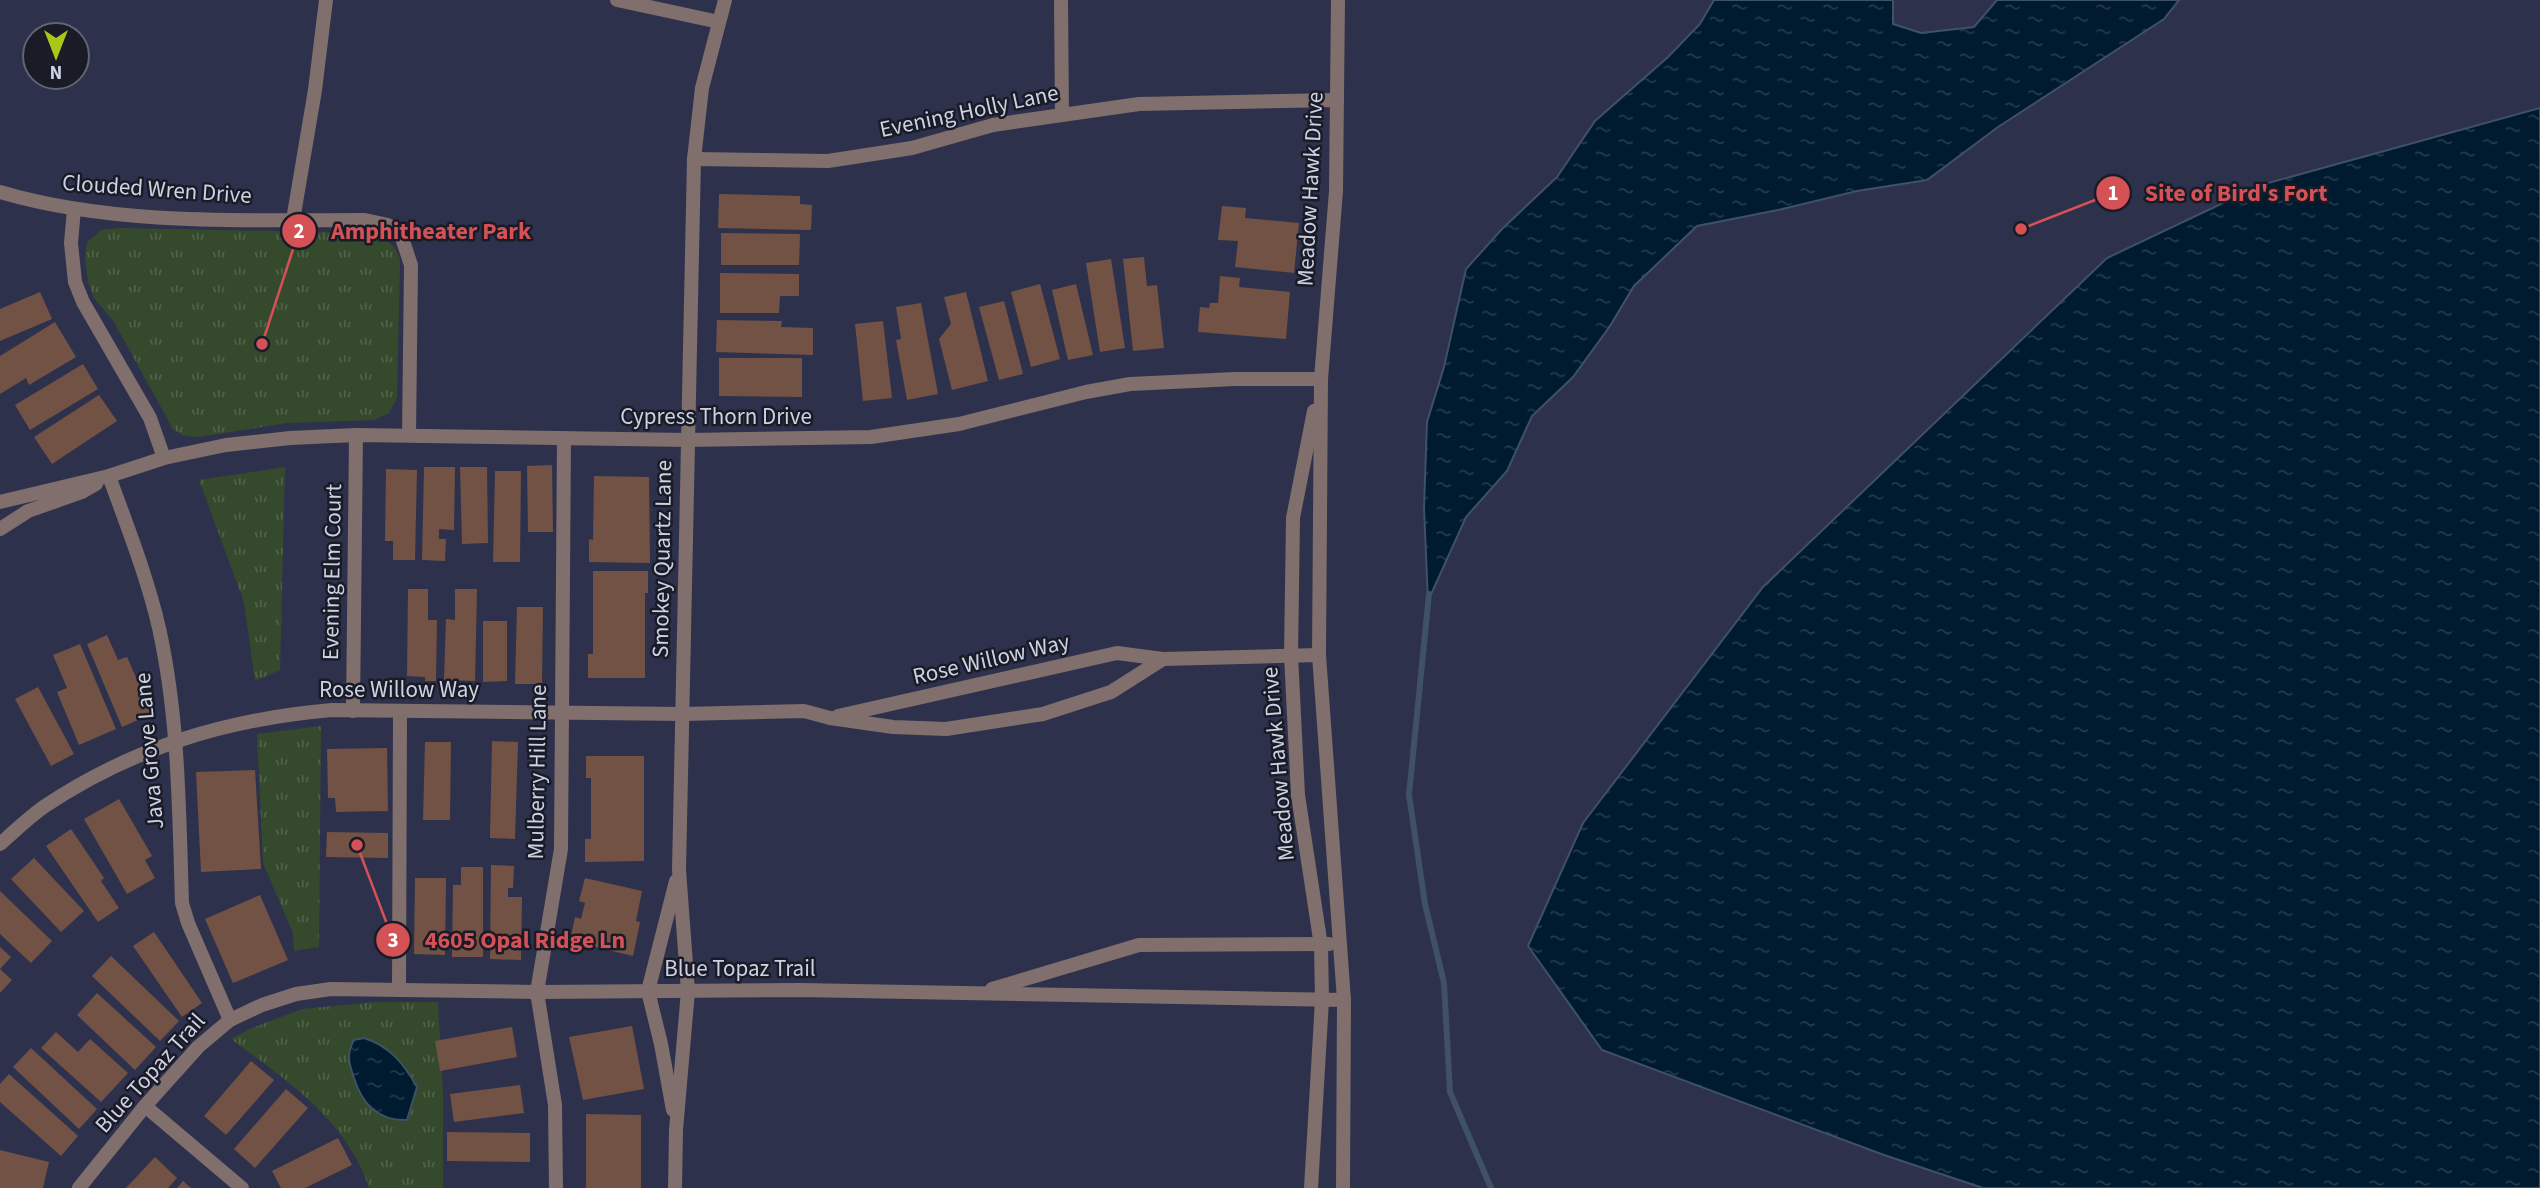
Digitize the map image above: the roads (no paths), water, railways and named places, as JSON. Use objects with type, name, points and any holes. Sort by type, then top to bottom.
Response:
[{"type":"street","points":[[293,220],[315,90],[326,0]]},
{"type":"street","points":[[617,0],[719,22]]},
{"type":"street","name":"Smokey Quartz Lane","points":[[675,1188],[676,1130],[688,991],[679,870],[694,159],[702,88],[725,0]]},
{"type":"street","points":[[1061,0],[1062,114]]},
{"type":"street","name":"Meadow Hawk Drive","points":[[1338,0],[1334,232],[1321,379],[1319,655],[1344,1000],[1343,1188]]},
{"type":"street","name":"Evening Holly Lane","points":[[694,159],[842,159],[912,148],[993,125],[1139,104],[1337,100]]},
{"type":"street","name":"Clouded Wren Drive","points":[[0,192],[74,209],[208,219],[365,220],[388,225],[402,238],[411,265],[410,435]]},
{"type":"street","points":[[74,209],[71,243],[75,282],[83,302],[150,418],[164,458]]},
{"type":"street","name":"Cypress Thorn Drive","points":[[0,502],[110,476],[164,458],[226,445],[290,438],[356,435],[687,440],[872,437],[959,424],[1086,392],[1130,384],[1235,379],[1321,379]]},
{"type":"street","name":"Meadow Hawk Drive","points":[[1311,1188],[1322,1000],[1321,946],[1298,795],[1291,656],[1293,518],[1321,379]]},
{"type":"street","name":"Evening Elm Court","points":[[353,711],[356,435]]},
{"type":"street","name":"Mulberry Hill Lane","points":[[556,1188],[555,1105],[537,992],[561,849],[564,438]]},
{"type":"street","name":"Cypress Thorn Drive","points":[[0,529],[29,512],[82,492],[110,476]]},
{"type":"street","name":"Java Grove Lane","points":[[110,476],[148,588],[159,630],[176,740],[182,903],[230,1020]]},
{"type":"street","name":"Rose Willow Way","points":[[830,718],[1116,653],[1163,659],[1319,655]]},
{"type":"street","name":"Rose Willow Way","points":[[0,844],[55,801],[107,770],[176,740],[247,720],[286,714],[353,711],[683,714],[804,710],[830,718],[892,727],[946,729],[1043,714],[1111,692],[1163,659]]},
{"type":"street","points":[[399,990],[400,713]]},
{"type":"street","name":"Smokey Quartz Lane","points":[[676,1130],[661,1044],[648,991],[679,870]]},
{"type":"street","name":"Blue Topaz Trail","points":[[977,993],[1139,945],[1321,946],[1340,943]]},
{"type":"street","name":"Blue Topaz Trail","points":[[79,1188],[145,1106],[198,1047],[230,1020],[262,1005],[296,994],[331,989],[537,992],[800,990],[1344,1000]]},
{"type":"street","points":[[145,1106],[242,1188]]},
{"type":"water","points":[[1714,0],[1893,0],[1893,24],[1921,33],[1974,27],[1997,0],[2179,0],[2164,19],[1998,127],[1927,180],[1857,191],[1697,226],[1634,286],[1610,326],[1573,377],[1532,416],[1507,471],[1466,517],[1428,601],[1424,508],[1427,422],[1444,367],[1466,269],[1502,229],[1557,177],[1595,121],[1668,57],[1700,24]]},
{"type":"water","points":[[2540,108],[2540,1188],[1983,1188],[1884,1155],[1602,1050],[1528,946],[1583,823],[1763,587],[2107,258],[2261,185]]},
{"type":"water","points":[[364,1038],[389,1051],[417,1087],[407,1120],[388,1118],[380,1114],[367,1103],[357,1087],[349,1054],[354,1040]]},
{"type":"waterway","points":[[1429,594],[1409,795],[1425,904],[1444,983],[1450,1092],[1491,1188]]},
{"type":"place","name":"Site of Bird's Fort","points":[[2021,229]]},
{"type":"place","name":"Amphitheater Park","points":[[262,344]]},
{"type":"place","name":"4605 Opal Ridge Ln","points":[[357,845]]}]
